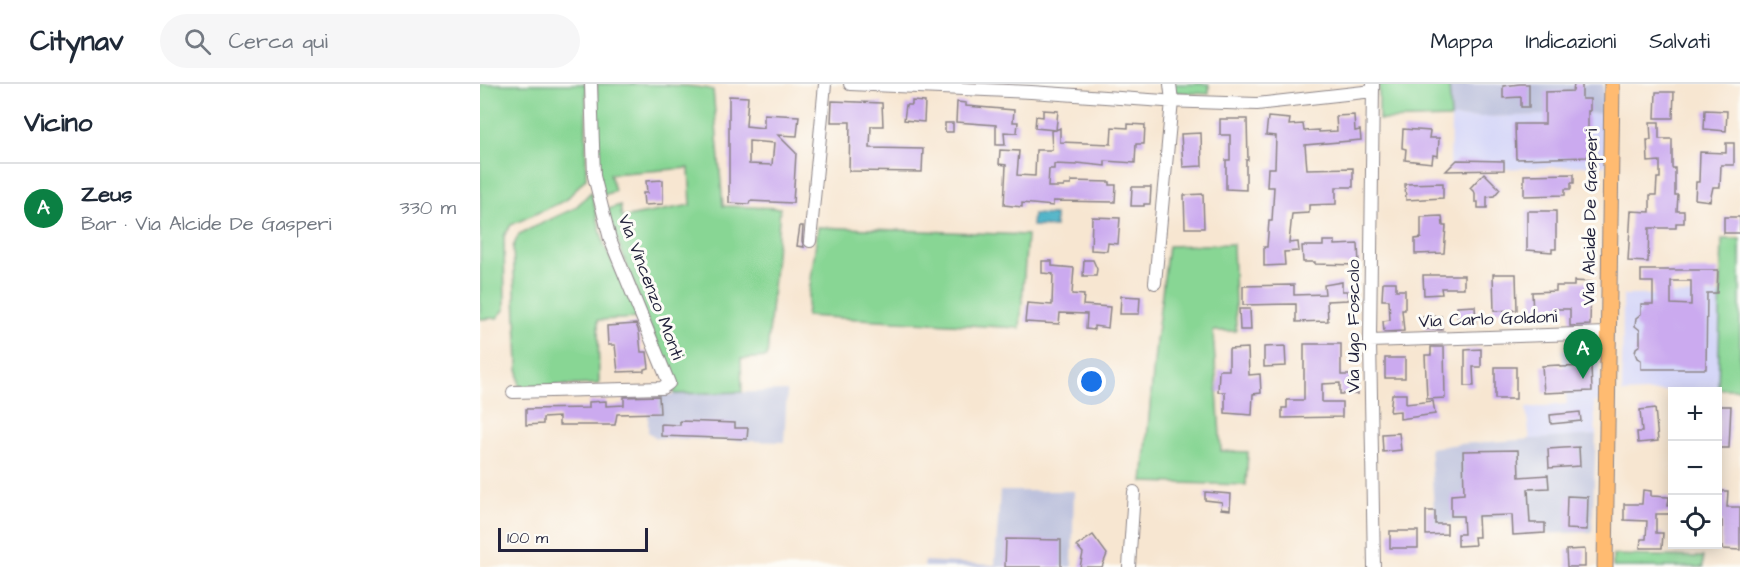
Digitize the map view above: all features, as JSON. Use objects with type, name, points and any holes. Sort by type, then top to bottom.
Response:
[{"type":"main road","name":"Via Alcide De Gasperi","points":[[1605,567],[1612,84]]},
{"type":"street","name":"Via Vincenzo Monti","points":[[513,392],[662,388],[669,382],[610,239],[599,197],[594,176],[591,84]]},
{"type":"street","points":[[810,241],[825,84]]},
{"type":"street","points":[[850,84],[1031,92],[1073,90],[1172,101],[1257,104],[1373,87]]},
{"type":"street","points":[[1155,283],[1172,101],[1170,84]]},
{"type":"street","name":"Via Ugo Foscolo","points":[[1373,87],[1370,341],[1374,567]]},
{"type":"street","name":"Via Carlo Goldoni","points":[[1370,341],[1608,333]]},
{"type":"street","points":[[1129,567],[1134,492]]},
{"type":"shaded area","points":[[1449,84],[1603,84],[1606,113],[1451,118]]},
{"type":"shaded area","points":[[1606,113],[1606,165],[1450,171],[1451,118]]},
{"type":"shaded area","points":[[1720,294],[1718,387],[1668,387],[1668,391],[1622,393],[1623,295]]},
{"type":"shaded area","points":[[1562,350],[1598,350],[1601,401],[1594,402],[1596,435],[1530,440],[1526,408],[1567,404]]},
{"type":"shaded area","points":[[787,391],[784,442],[656,438],[648,432],[648,414],[660,413],[659,395]]},
{"type":"shaded area","points":[[1596,435],[1592,532],[1513,535],[1511,518],[1435,524],[1430,448]]},
{"type":"shaded area","points":[[1000,491],[1074,491],[1072,567],[924,567],[925,561],[995,565]]},
{"type":"green space","points":[[480,84],[584,84],[586,87],[586,178],[566,200],[511,225],[504,236],[505,309],[497,318],[480,319]]},
{"type":"green space","points":[[597,84],[675,85],[713,90],[723,206],[780,208],[767,357],[741,359],[742,392],[675,394],[606,210],[620,205],[622,218],[691,205],[689,168],[610,174],[615,191],[604,195],[598,174]]},
{"type":"green space","points":[[1172,84],[1209,84],[1209,94],[1171,92]]},
{"type":"green space","points":[[1379,84],[1449,84],[1451,118],[1379,120]]},
{"type":"green space","points":[[591,192],[604,245],[639,318],[598,320],[599,384],[519,387],[513,247],[519,234],[575,208]]},
{"type":"green space","points":[[818,227],[1027,235],[1020,328],[806,316]]},
{"type":"green space","points":[[1722,239],[1740,239],[1740,389],[1718,387]]},
{"type":"green space","points":[[1233,244],[1236,331],[1213,331],[1221,451],[1248,452],[1246,485],[1143,482],[1156,341],[1168,246]]},
{"type":"green space","points":[[1613,555],[1703,557],[1703,567],[1613,567]]},
{"type":"water","points":[[1033,214],[1055,215],[1055,227],[1032,226]]},
{"type":"building","points":[[1529,84],[1529,107],[1521,107],[1521,97],[1503,98],[1503,86]]},
{"type":"building","points":[[1574,84],[1582,84],[1582,99],[1590,99],[1588,157],[1516,159],[1515,124],[1545,124],[1545,92],[1573,91]]},
{"type":"building","points":[[1656,92],[1674,92],[1673,118],[1655,118]]},
{"type":"building","points":[[729,96],[748,97],[746,126],[764,128],[764,114],[799,116],[797,136],[778,135],[796,153],[793,203],[750,201],[749,204],[729,203]],"holes":[[[749,141],[774,143],[772,165],[749,164]]]},
{"type":"building","points":[[832,101],[882,103],[883,126],[871,126],[870,148],[923,149],[922,172],[849,171],[850,122],[831,122]]},
{"type":"building","points":[[912,101],[925,102],[924,122],[904,120],[906,105],[912,105]]},
{"type":"building","points":[[957,102],[966,103],[966,106],[1014,110],[1013,122],[1018,122],[1017,133],[1004,132],[1005,145],[996,145],[996,125],[956,122]]},
{"type":"building","points":[[1043,110],[1058,111],[1056,130],[1060,128],[1060,142],[1111,144],[1112,127],[1128,128],[1128,124],[1145,125],[1144,144],[1136,144],[1135,163],[1105,161],[1105,166],[1077,163],[1077,165],[1054,164],[1054,169],[1049,169],[1048,187],[1064,187],[1064,185],[1071,185],[1071,181],[1110,182],[1110,185],[1116,185],[1115,202],[1053,201],[1053,206],[1022,203],[1022,207],[1004,205],[1006,165],[999,164],[1000,150],[1019,151],[1017,175],[1035,176],[1036,150],[1052,150],[1051,131],[1055,130],[1035,128],[1036,116],[1043,117]]},
{"type":"building","points":[[1705,110],[1727,111],[1726,131],[1704,129]]},
{"type":"building","points":[[1354,115],[1355,131],[1360,130],[1361,140],[1305,145],[1307,169],[1353,168],[1353,187],[1336,187],[1336,204],[1309,205],[1309,213],[1292,214],[1289,243],[1298,242],[1299,251],[1284,252],[1285,265],[1264,266],[1264,247],[1267,247],[1269,221],[1272,221],[1274,187],[1267,187],[1268,168],[1275,168],[1276,136],[1266,135],[1268,117],[1290,119],[1289,125],[1303,124],[1304,131],[1319,130],[1319,132],[1337,131],[1336,116]]},
{"type":"building","points":[[1220,119],[1247,119],[1246,190],[1226,189],[1226,160],[1230,160],[1230,135],[1220,135]]},
{"type":"building","points":[[1650,122],[1659,122],[1659,139],[1672,139],[1672,168],[1675,168],[1675,195],[1678,195],[1677,211],[1684,211],[1684,223],[1676,223],[1676,228],[1649,228],[1648,262],[1628,261],[1631,211],[1650,212],[1650,195],[1656,195],[1657,178],[1660,178],[1660,161],[1648,162],[1647,140],[1651,140]]},
{"type":"building","points":[[945,123],[953,123],[953,132],[945,132]]},
{"type":"building","points":[[1403,129],[1430,131],[1429,138],[1439,138],[1438,156],[1433,155],[1432,163],[1405,160],[1406,149],[1402,148]]},
{"type":"building","points":[[1201,133],[1202,166],[1183,167],[1181,134]]},
{"type":"building","points":[[1726,143],[1734,143],[1734,165],[1721,165],[1720,187],[1713,187],[1710,201],[1695,199],[1696,182],[1699,182],[1700,152],[1726,153]]},
{"type":"building","points":[[1457,160],[1504,161],[1504,170],[1446,171]]},
{"type":"building","points":[[1484,173],[1500,189],[1494,196],[1487,197],[1487,208],[1478,208],[1475,193],[1470,188]]},
{"type":"building","points":[[1574,174],[1574,183],[1571,183],[1571,189],[1565,189],[1565,195],[1524,196],[1524,175]]},
{"type":"building","points":[[663,180],[663,204],[644,205],[643,193],[647,193],[646,181]]},
{"type":"building","points":[[1443,183],[1443,198],[1406,200],[1405,184]]},
{"type":"building","points":[[1132,187],[1151,187],[1150,204],[1131,206]]},
{"type":"building","points":[[1203,194],[1204,228],[1185,228],[1184,195]]},
{"type":"building","points":[[1527,211],[1556,211],[1556,249],[1552,249],[1552,252],[1527,250]]},
{"type":"building","points":[[1442,216],[1443,226],[1446,226],[1444,253],[1415,254],[1415,239],[1421,238],[1421,217]]},
{"type":"building","points":[[1092,217],[1120,218],[1118,244],[1108,243],[1107,251],[1091,250]]},
{"type":"building","points":[[1724,217],[1740,217],[1740,233],[1724,233]]},
{"type":"building","points":[[800,226],[803,226],[804,247],[797,246]]},
{"type":"building","points":[[1323,241],[1335,241],[1335,245],[1358,244],[1359,265],[1303,262],[1302,246],[1323,246]]},
{"type":"building","points":[[1084,260],[1093,260],[1097,269],[1096,276],[1083,276]]},
{"type":"building","points":[[1042,261],[1052,261],[1052,266],[1074,268],[1072,294],[1084,295],[1083,305],[1110,307],[1108,328],[1094,326],[1094,330],[1086,329],[1087,314],[1060,313],[1059,324],[1025,322],[1027,303],[1052,305],[1053,274],[1042,273]]},
{"type":"building","points":[[1641,270],[1718,270],[1717,293],[1707,293],[1706,369],[1641,369],[1641,360],[1635,353],[1636,348],[1640,345],[1640,330],[1635,326],[1636,318],[1641,314],[1641,304],[1653,304],[1653,282],[1641,282]],"holes":[[[1671,281],[1691,281],[1691,305],[1671,304]]]},
{"type":"building","points":[[1493,274],[1516,274],[1517,310],[1494,311]]},
{"type":"building","points":[[1423,275],[1464,275],[1464,288],[1441,288],[1442,294],[1424,295]]},
{"type":"building","points":[[1574,281],[1591,282],[1590,325],[1570,326],[1570,309],[1552,309],[1552,314],[1533,315],[1532,292],[1556,291],[1556,286],[1574,286]]},
{"type":"building","points":[[1342,282],[1342,291],[1347,291],[1348,300],[1327,301],[1328,321],[1296,322],[1296,304],[1243,305],[1243,286],[1294,285],[1294,295],[1325,294],[1324,285]]},
{"type":"building","points":[[1383,282],[1396,282],[1396,290],[1405,290],[1405,310],[1402,310],[1404,331],[1384,332],[1383,321],[1390,320],[1389,300],[1382,300]]},
{"type":"building","points":[[1121,296],[1140,297],[1139,314],[1120,314]]},
{"type":"building","points":[[1475,306],[1476,323],[1458,324],[1457,307]]},
{"type":"building","points":[[1239,309],[1250,309],[1251,330],[1240,330]]},
{"type":"building","points":[[1441,316],[1442,330],[1424,329],[1423,317]]},
{"type":"building","points":[[636,324],[641,352],[647,352],[649,368],[644,371],[618,372],[615,345],[608,345],[607,326]]},
{"type":"building","points":[[1304,344],[1341,344],[1341,375],[1358,378],[1358,394],[1340,394],[1340,383],[1322,384],[1322,402],[1342,402],[1342,417],[1282,418],[1282,408],[1287,408],[1287,400],[1304,400]]},
{"type":"building","points":[[1285,346],[1286,366],[1264,367],[1264,347]]},
{"type":"building","points":[[1431,347],[1444,347],[1445,398],[1427,399],[1425,355],[1431,355]]},
{"type":"building","points":[[1248,348],[1249,375],[1260,374],[1261,393],[1253,394],[1252,415],[1225,413],[1225,392],[1218,392],[1219,370],[1229,370],[1229,349]]},
{"type":"building","points":[[1481,349],[1481,367],[1473,367],[1474,386],[1465,386],[1465,350]]},
{"type":"building","points":[[1385,358],[1405,358],[1405,378],[1385,378]]},
{"type":"building","points":[[1559,365],[1560,367],[1591,366],[1592,391],[1544,393],[1542,366]]},
{"type":"building","points":[[1495,367],[1516,367],[1516,399],[1495,399]]},
{"type":"building","points":[[1392,394],[1406,394],[1406,404],[1433,401],[1435,414],[1400,419],[1400,411],[1390,412]]},
{"type":"building","points":[[659,396],[660,413],[617,414],[615,425],[559,425],[559,417],[543,418],[543,424],[526,425],[526,409],[589,408],[589,402],[606,401],[606,406],[624,405],[624,397]]},
{"type":"building","points":[[1722,406],[1731,406],[1729,448],[1722,448]]},
{"type":"building","points":[[1655,408],[1658,441],[1638,443],[1637,432],[1642,432],[1640,410]]},
{"type":"building","points":[[1580,412],[1581,421],[1551,424],[1550,415]]},
{"type":"building","points":[[680,421],[735,423],[735,428],[748,428],[747,439],[661,436],[661,424],[680,425]]},
{"type":"building","points":[[1399,433],[1401,450],[1383,452],[1382,434]]},
{"type":"building","points":[[1579,447],[1580,466],[1549,468],[1548,449]]},
{"type":"building","points":[[1518,450],[1519,477],[1548,475],[1549,488],[1528,489],[1530,523],[1545,523],[1545,533],[1513,535],[1512,515],[1478,516],[1479,537],[1474,537],[1475,545],[1458,546],[1458,534],[1464,534],[1463,516],[1451,516],[1451,495],[1464,494],[1463,451]]},
{"type":"building","points":[[1643,490],[1651,491],[1651,496],[1668,497],[1668,514],[1656,514],[1656,533],[1663,533],[1662,548],[1640,548],[1641,539],[1646,539],[1647,521],[1624,520],[1624,504],[1642,504]]},
{"type":"building","points":[[1722,491],[1728,491],[1727,507],[1740,507],[1740,550],[1722,549]]},
{"type":"building","points":[[1205,492],[1231,494],[1230,510],[1221,509],[1222,502],[1205,500]]},
{"type":"building","points":[[1567,496],[1588,497],[1587,530],[1566,529]]},
{"type":"building","points":[[1426,511],[1435,511],[1435,524],[1447,524],[1447,534],[1426,535]]},
{"type":"building","points":[[1390,531],[1418,531],[1418,548],[1390,548]]},
{"type":"building","points":[[1093,535],[1107,554],[1102,567],[1080,567],[1083,553],[1077,546]]},
{"type":"building","points":[[1006,539],[1061,540],[1061,567],[1005,567]]},
{"type":"building","points":[[1585,549],[1585,567],[1567,567],[1566,550]]},
{"type":"place","name":"Zeus","points":[[1583,379]]}]
